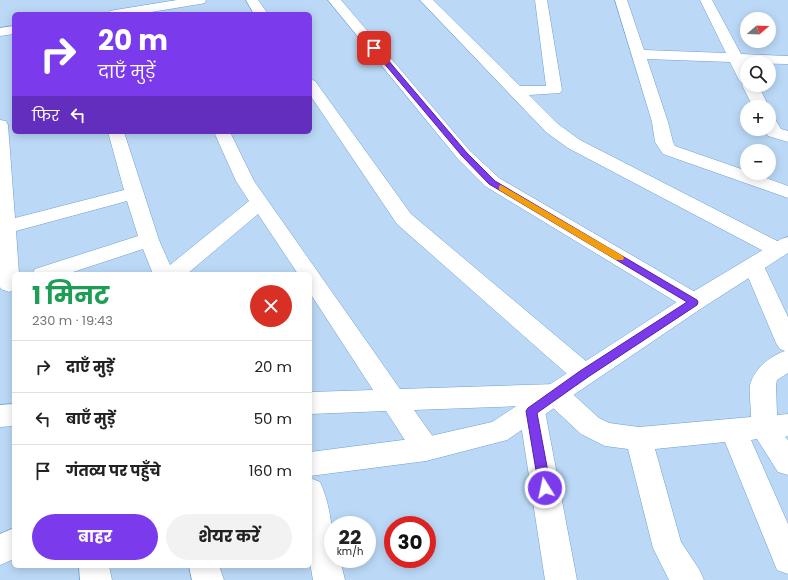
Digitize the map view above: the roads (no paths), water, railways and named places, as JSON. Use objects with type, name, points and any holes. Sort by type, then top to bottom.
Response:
[{"type":"street","points":[[140,12],[164,10],[200,0]]},
{"type":"street","points":[[252,0],[260,12]]},
{"type":"street","points":[[334,0],[464,154],[492,182],[694,302]]},
{"type":"street","points":[[426,0],[552,128],[574,144],[783,247]]},
{"type":"street","points":[[516,91],[554,90],[541,0]]},
{"type":"street","points":[[621,0],[660,122],[664,142],[669,150],[788,192]]},
{"type":"street","points":[[706,0],[740,65]]},
{"type":"street","points":[[0,32],[12,30]]},
{"type":"street","points":[[638,54],[788,60]]},
{"type":"street","points":[[312,87],[404,219],[584,374]]},
{"type":"street","points":[[0,125],[7,227],[8,284]]},
{"type":"street","points":[[776,133],[788,137]]},
{"type":"street","points":[[117,134],[149,240],[163,272]]},
{"type":"street","points":[[223,134],[244,181],[260,202],[304,272]]},
{"type":"street","points":[[7,227],[135,193]]},
{"type":"street","points":[[175,272],[260,202]]},
{"type":"street","points":[[49,272],[149,240]]},
{"type":"street","points":[[312,464],[426,449],[498,432],[532,411],[584,374],[694,302],[783,247]]},
{"type":"street","points":[[754,265],[788,343]]},
{"type":"street","points":[[312,284],[426,449]]},
{"type":"street","points":[[788,360],[768,374],[763,385],[788,464]]},
{"type":"street","points":[[312,403],[556,394],[590,426],[605,434],[639,439],[776,426]]},
{"type":"street","points":[[532,411],[561,580]]},
{"type":"street","points":[[0,416],[12,415]]},
{"type":"street","points":[[733,430],[788,558]]},
{"type":"street","points":[[639,439],[668,548],[688,580]]},
{"type":"street","points":[[312,500],[329,580]]},
{"type":"street","points":[[0,550],[12,544]]},
{"type":"street","points":[[94,568],[96,580]]},
{"type":"street","points":[[205,568],[208,580]]}]
